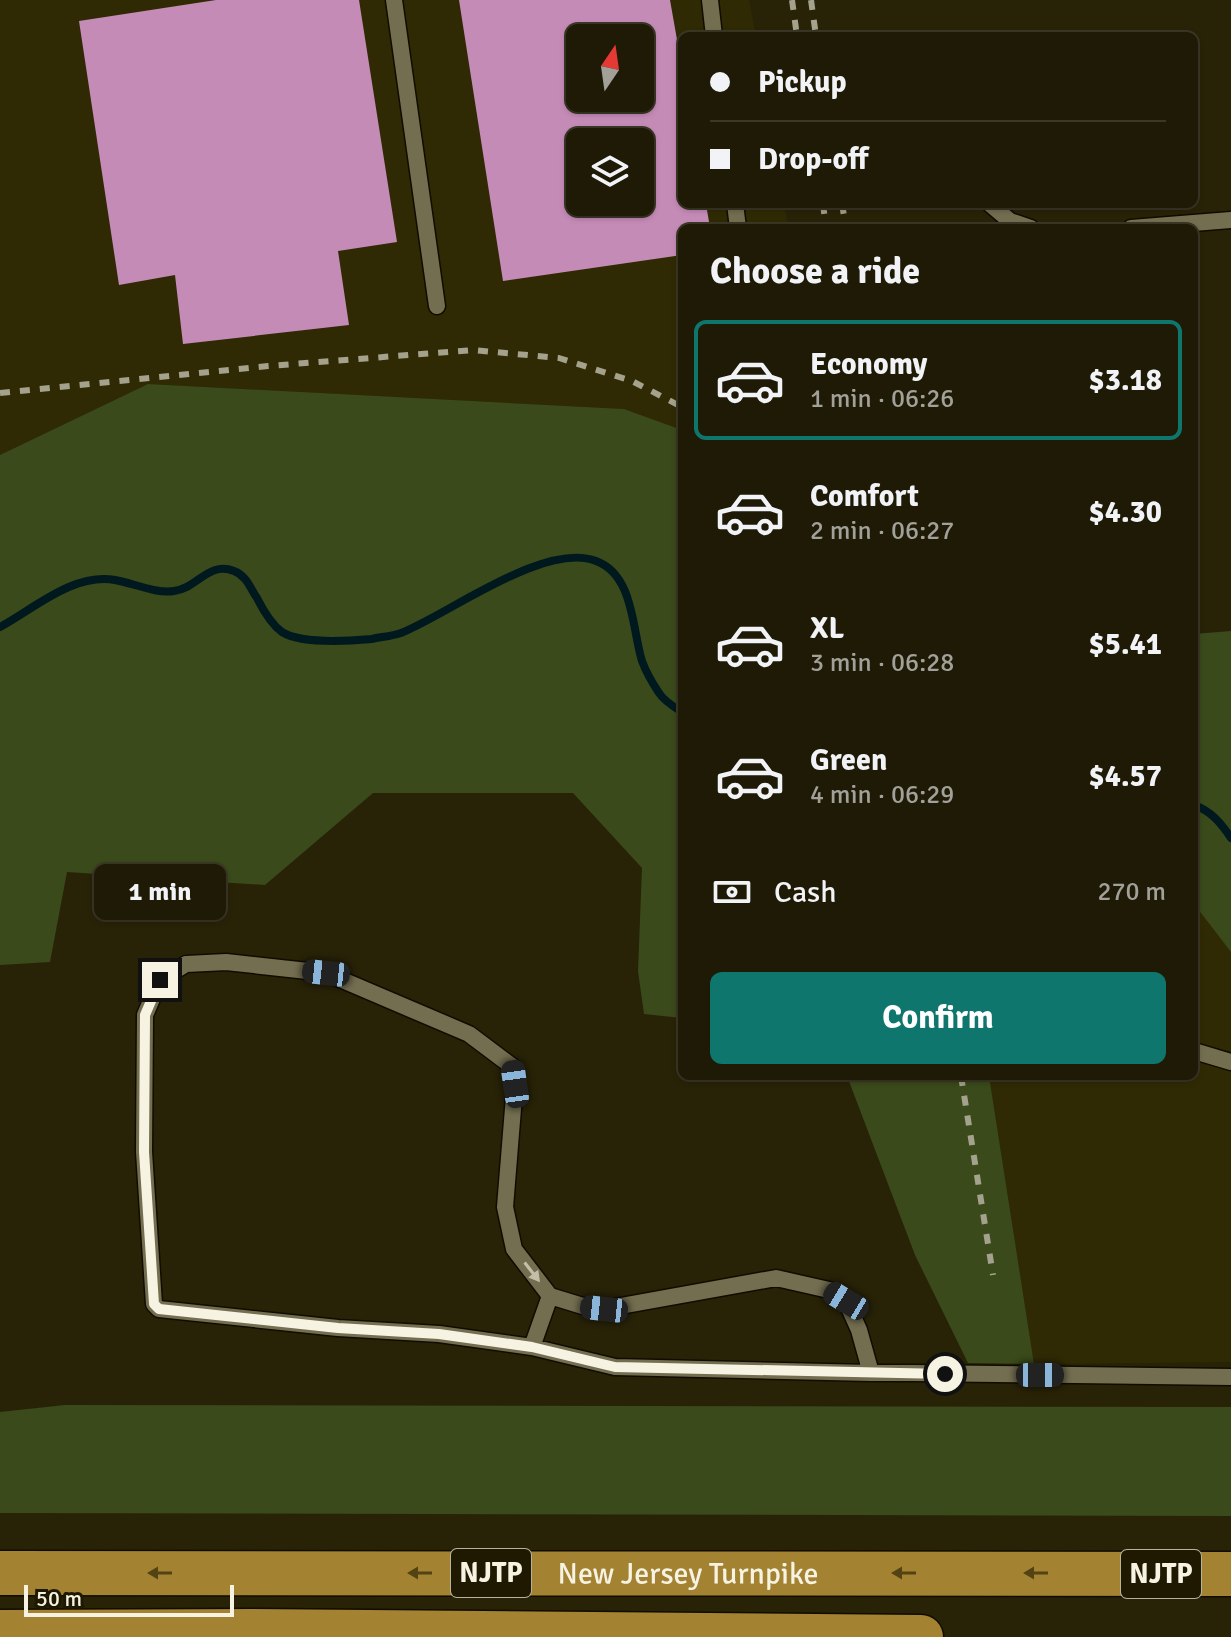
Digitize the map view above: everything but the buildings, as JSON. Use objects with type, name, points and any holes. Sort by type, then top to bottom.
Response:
[{"type":"highway","name":"New Jersey Turnpike","points":[[0,1573],[1231,1574]]},
{"type":"highway","name":"New Jersey Turnpike","points":[[0,1632],[269,1631],[921,1637]]},
{"type":"lane","points":[[394,0],[437,306]]},
{"type":"lane","points":[[710,0],[714,32]]},
{"type":"lane","points":[[995,208],[1010,221],[1019,224]]},
{"type":"lane","points":[[1181,224],[1231,220]]},
{"type":"lane","points":[[871,1373],[859,1330],[846,1301],[829,1290],[776,1278],[604,1309],[550,1296],[514,1249],[505,1207],[515,1084],[513,1067],[469,1034],[326,973],[226,962],[186,964],[160,980],[145,1015],[144,1152],[154,1304],[159,1309],[458,1337],[532,1347],[615,1367],[871,1373],[1231,1377]]},
{"type":"lane","points":[[1198,1052],[1231,1062]]},
{"type":"lane","points":[[532,1347],[550,1296]]},
{"type":"shaded area","points":[[0,0],[749,0],[755,32],[678,32],[678,208],[785,208],[787,224],[678,224],[678,429],[624,409],[148,384],[0,455]]},
{"type":"shaded area","points":[[1198,909],[1231,952],[1231,1362],[1034,1364],[990,1080],[1198,1080]]},
{"type":"green space","points":[[148,384],[624,409],[678,429],[678,1018],[644,1014],[638,971],[642,868],[573,793],[373,793],[265,885],[67,872],[50,962],[0,965],[0,455]]},
{"type":"green space","points":[[1231,631],[1231,952],[1198,909],[1198,634]]},
{"type":"green space","points":[[849,1080],[990,1080],[1034,1364],[968,1363],[915,1255]]},
{"type":"green space","points":[[65,1405],[1231,1407],[1231,1516],[0,1513],[0,1412]]},
{"type":"waterway","points":[[0,627],[55,594],[84,582],[115,580],[167,592],[182,589],[217,569],[225,569],[245,579],[274,625],[290,636],[338,641],[372,639],[401,633],[421,624],[525,570],[551,561],[575,558],[596,561],[618,578],[630,604],[642,661],[661,696],[678,710]]},
{"type":"waterway","points":[[1198,807],[1215,818],[1231,838]]},
{"type":"railway","points":[[792,0],[796,32]]},
{"type":"railway","points":[[811,0],[815,32]]},
{"type":"railway","points":[[824,208],[826,224]]},
{"type":"railway","points":[[843,208],[845,224]]},
{"type":"railway","points":[[0,393],[268,366],[473,350],[559,358],[632,381],[678,405]]},
{"type":"railway","points":[[962,1080],[993,1275]]},
{"type":"route","points":[[160,980],[145,1015],[144,1152],[154,1304],[159,1309],[338,1328],[439,1334],[532,1347],[615,1367],[945,1374]]}]
